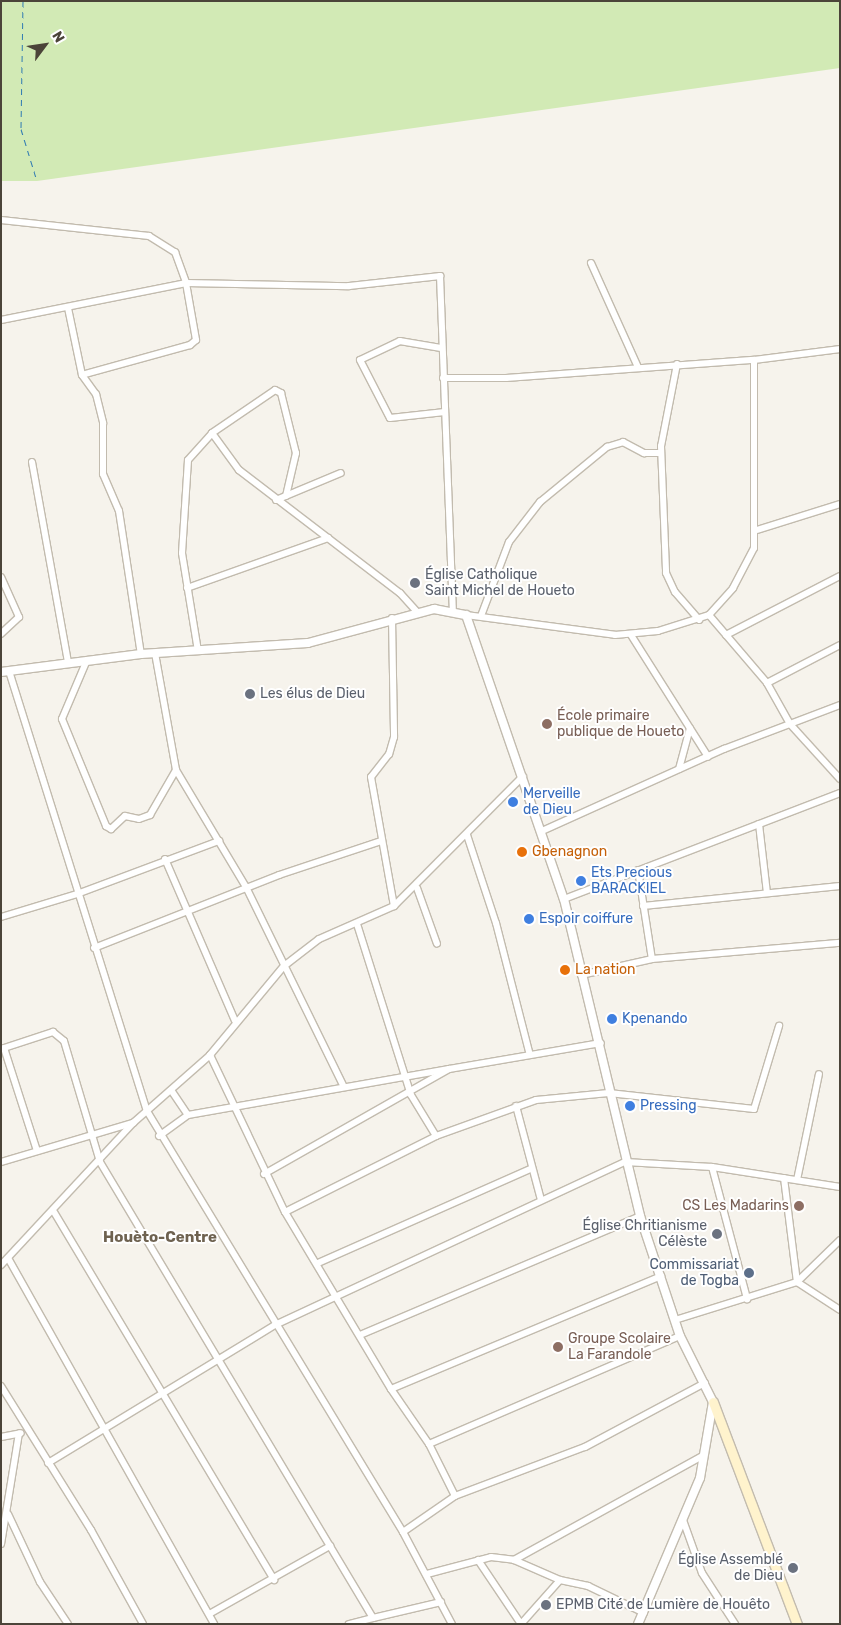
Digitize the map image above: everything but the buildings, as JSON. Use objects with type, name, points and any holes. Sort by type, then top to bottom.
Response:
[{"type":"main road","points":[[712,1402],[797,1624]]},
{"type":"street","points":[[1,220],[149,236],[175,252],[186,283],[196,334],[190,345],[82,375]]},
{"type":"street","points":[[591,263],[638,367]]},
{"type":"street","points":[[1,320],[186,283],[349,286],[434,274],[443,282],[441,348],[453,610]]},
{"type":"street","points":[[68,308],[82,375],[96,394],[104,422],[103,474],[119,511],[141,654]]},
{"type":"street","points":[[441,348],[400,341],[360,360],[390,418],[445,412]]},
{"type":"street","points":[[443,378],[506,378],[677,364],[754,360],[840,349]]},
{"type":"street","points":[[452,1624],[404,1532],[159,1136],[147,1111],[5,672],[68,662],[141,654],[328,640],[392,618],[417,612],[453,610],[466,616],[480,616],[583,633],[631,635],[699,620],[709,615],[747,566],[757,530],[754,360]]},
{"type":"street","points":[[677,364],[660,453],[668,582],[699,620]]},
{"type":"street","points":[[198,651],[182,553],[188,460],[212,433],[278,391],[296,453],[286,496]]},
{"type":"street","points":[[212,433],[239,470],[400,594],[417,612]]},
{"type":"street","points":[[480,616],[509,542],[520,523],[546,497],[594,454],[613,444],[623,442],[644,453],[660,453]]},
{"type":"street","points":[[32,462],[68,662]]},
{"type":"street","points":[[276,500],[341,473]]},
{"type":"street","points":[[757,530],[840,504]]},
{"type":"street","points":[[187,588],[328,538]]},
{"type":"street","points":[[726,635],[840,576]]},
{"type":"street","points":[[1,577],[19,617],[1,634]]},
{"type":"street","points":[[709,615],[767,683],[790,724],[840,778]]},
{"type":"street","points":[[466,616],[564,899],[581,975],[601,1043],[609,1093],[640,1216],[680,1336],[705,1384],[712,1402],[704,1455],[683,1520],[638,1624]]},
{"type":"street","points":[[392,618],[394,737],[389,754],[371,777],[394,906]]},
{"type":"street","points":[[631,635],[708,756]]},
{"type":"street","points":[[767,683],[840,645]]},
{"type":"street","points":[[155,653],[176,770],[246,887],[342,1085]]},
{"type":"street","points":[[87,660],[62,719],[106,826],[111,828],[125,816],[139,819],[150,815],[176,770]]},
{"type":"street","points":[[542,831],[708,756],[840,704]]},
{"type":"street","points":[[679,770],[690,728]]},
{"type":"street","points":[[1,1265],[54,1212],[133,1123],[210,1055],[235,1020],[284,966],[319,939],[357,924],[394,906],[417,888],[522,776]]},
{"type":"street","points":[[564,899],[840,793]]},
{"type":"street","points":[[759,824],[767,893]]},
{"type":"street","points":[[467,835],[496,923],[530,1055]]},
{"type":"street","points":[[1,917],[77,894],[219,840]]},
{"type":"street","points":[[94,948],[186,913],[246,887],[381,841]]},
{"type":"street","points":[[165,859],[186,913],[209,953],[235,1020]]},
{"type":"street","points":[[638,870],[652,959]]},
{"type":"street","points":[[644,906],[840,886]]},
{"type":"street","points":[[417,888],[437,944]]},
{"type":"street","points":[[357,924],[411,1095],[436,1136]]},
{"type":"street","points":[[581,975],[652,959],[840,943]]},
{"type":"street","points":[[285,1212],[436,1136],[516,1106],[609,1093],[754,1109],[779,1026]]},
{"type":"street","points":[[37,1151],[2,1048],[52,1032],[64,1041],[95,1134],[100,1162],[216,1360],[373,1618]]},
{"type":"street","points":[[159,1136],[188,1115],[342,1085],[601,1043]]},
{"type":"street","points":[[210,1055],[264,1174],[285,1212],[318,1263],[391,1389],[429,1444],[455,1496]]},
{"type":"street","points":[[264,1174],[411,1095],[449,1069]]},
{"type":"street","points":[[797,1180],[819,1074]]},
{"type":"street","points":[[171,1090],[188,1115]]},
{"type":"street","points":[[516,1106],[541,1200]]},
{"type":"street","points":[[1,1162],[133,1123]]},
{"type":"street","points":[[48,1463],[105,1431],[216,1360],[275,1325],[335,1293],[625,1162],[712,1168],[840,1187]]},
{"type":"street","points":[[318,1263],[532,1168]]},
{"type":"street","points":[[712,1168],[747,1299]]},
{"type":"street","points":[[784,1178],[797,1282],[840,1310]]},
{"type":"street","points":[[54,1212],[161,1395],[274,1580]]},
{"type":"street","points":[[360,1335],[640,1216]]},
{"type":"street","points":[[675,1320],[797,1282],[840,1240]]},
{"type":"street","points":[[8,1258],[105,1431],[211,1613],[214,1624]]},
{"type":"street","points":[[391,1389],[661,1276]]},
{"type":"street","points":[[429,1444],[680,1336]]},
{"type":"street","points":[[404,1532],[455,1496],[585,1447],[705,1384]]},
{"type":"street","points":[[1,1386],[143,1624]]},
{"type":"street","points":[[1,1437],[27,1430]]},
{"type":"street","points":[[1,1544],[3,1524],[8,1514],[19,1433]]},
{"type":"street","points":[[514,1560],[704,1455]]},
{"type":"street","points":[[8,1514],[40,1582],[68,1624]]},
{"type":"street","points":[[683,1520],[702,1573],[735,1624]]},
{"type":"street","points":[[211,1613],[274,1580],[330,1546]]},
{"type":"street","points":[[427,1574],[478,1560],[514,1560],[560,1580],[588,1586],[644,1612]]},
{"type":"street","points":[[478,1560],[521,1624],[560,1580]]},
{"type":"street","points":[[349,1624],[441,1602]]},
{"type":"green space","points":[[1,1],[840,1],[840,68],[37,181],[1,181]]},
{"type":"ferry route","points":[[23,1],[21,129],[37,181]]},
{"type":"place","name":"Église Catholique Saint Michel de Houeto","points":[[415,583]]},
{"type":"place","name":"Les élus de Dieu","points":[[250,694]]},
{"type":"place","name":"École primaire publique de Houeto","points":[[547,724]]},
{"type":"place","name":"Merveille de Dieu","points":[[513,802]]},
{"type":"place","name":"Gbenagnon","points":[[522,852]]},
{"type":"place","name":"Ets Precious BARACKIEL","points":[[581,881]]},
{"type":"place","name":"Espoir coiffure","points":[[529,919]]},
{"type":"place","name":"La nation","points":[[565,970]]},
{"type":"place","name":"Kpenando","points":[[612,1019]]},
{"type":"place","name":"Pressing","points":[[630,1106]]},
{"type":"place","name":"CS Les Madarins","points":[[799,1206]]},
{"type":"place","name":"Église Chritianisme Célèste","points":[[717,1234]]},
{"type":"place","name":"Commissariat de Togba","points":[[749,1273]]},
{"type":"place","name":"Groupe Scolaire La Farandole","points":[[558,1347]]},
{"type":"place","name":"Église Assemblé de Dieu","points":[[793,1568]]},
{"type":"place","name":"EPMB Cité de Lumière de Houêto","points":[[546,1605]]},
{"type":"district","name":"Houèto-Centre","points":[[160,1238]]}]
